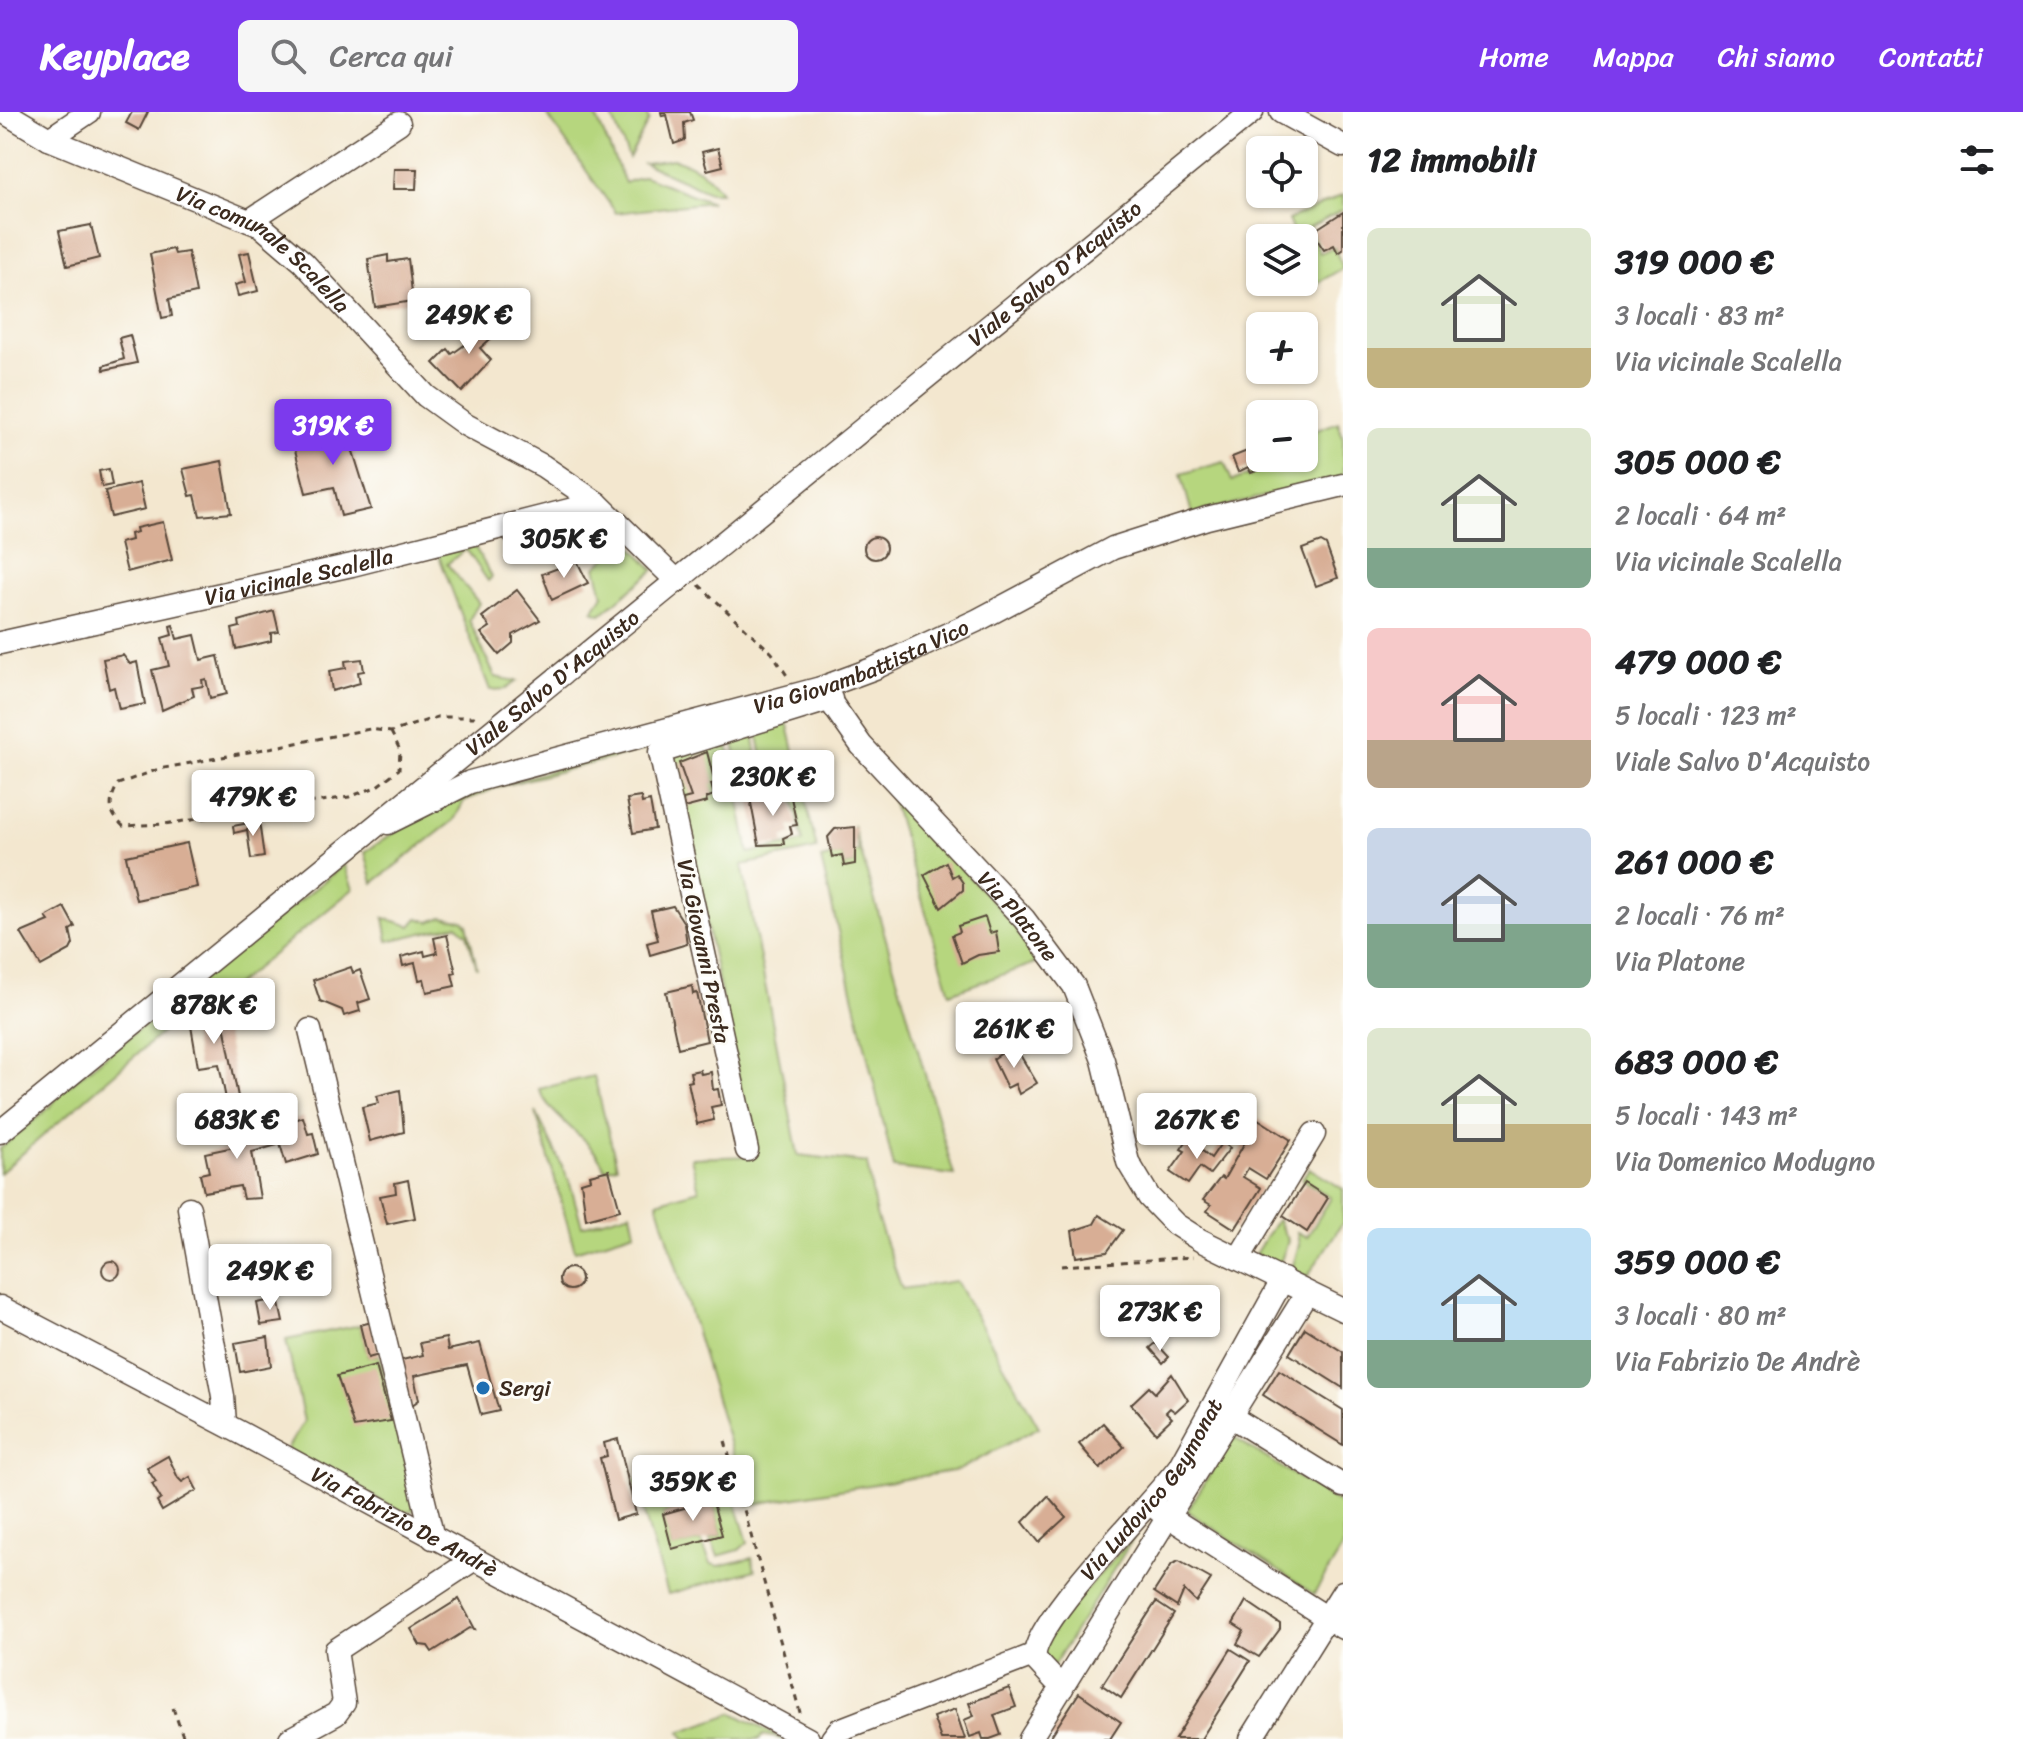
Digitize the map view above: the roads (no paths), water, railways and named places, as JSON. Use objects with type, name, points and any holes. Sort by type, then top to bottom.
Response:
[{"type":"street","name":"Via comunale Scalella","points":[[4,112],[49,139],[261,226],[303,262],[426,396],[466,425],[543,466],[597,503],[687,582]]},
{"type":"street","points":[[49,139],[89,112]]},
{"type":"street","points":[[1281,112],[1343,146]]},
{"type":"street","name":"Viale Salvo D'Acquisto","points":[[0,1132],[438,772],[687,582],[1250,114]]},
{"type":"street","points":[[249,221],[399,123]]},
{"type":"street","name":"Via Giovambattista Vico","points":[[371,829],[405,817],[470,782],[798,694],[824,695],[978,620],[1113,548],[1207,518],[1343,485]]},
{"type":"street","name":"Via vicinale Scalella","points":[[0,643],[352,565],[597,503]]},
{"type":"street","name":"Via Giovanni Presta","points":[[747,1150],[660,752],[824,695]]},
{"type":"street","name":"Via Platone","points":[[824,695],[905,796],[1052,953],[1087,1013],[1134,1175],[1175,1224],[1214,1247],[1343,1310]]},
{"type":"street","points":[[438,772],[454,783],[470,782]]},
{"type":"street","points":[[310,1030],[433,1538]]},
{"type":"street","points":[[1239,1258],[1314,1134]]},
{"type":"street","points":[[189,1208],[223,1396],[225,1424]]},
{"type":"street","name":"Via Ludovico Geymonat","points":[[1030,1739],[1062,1688],[1160,1512],[1283,1279]]},
{"type":"street","name":"Via Ludovico Geymonat","points":[[1033,1655],[1036,1641],[1051,1618],[1160,1512],[1230,1416],[1307,1293]]},
{"type":"street","name":"Via Fabrizio De Andrè","points":[[0,1307],[225,1424],[804,1737]]},
{"type":"street","points":[[1230,1416],[1343,1486]]},
{"type":"street","points":[[1160,1512],[1335,1623]]},
{"type":"street","points":[[290,1739],[336,1714],[344,1703],[336,1650],[473,1560]]},
{"type":"street","points":[[1251,1739],[1335,1623],[1343,1592]]},
{"type":"street","points":[[832,1739],[839,1730],[1033,1655],[1045,1673],[1062,1688]]},
{"type":"place","name":"Sergi","points":[[483,1388]]}]
